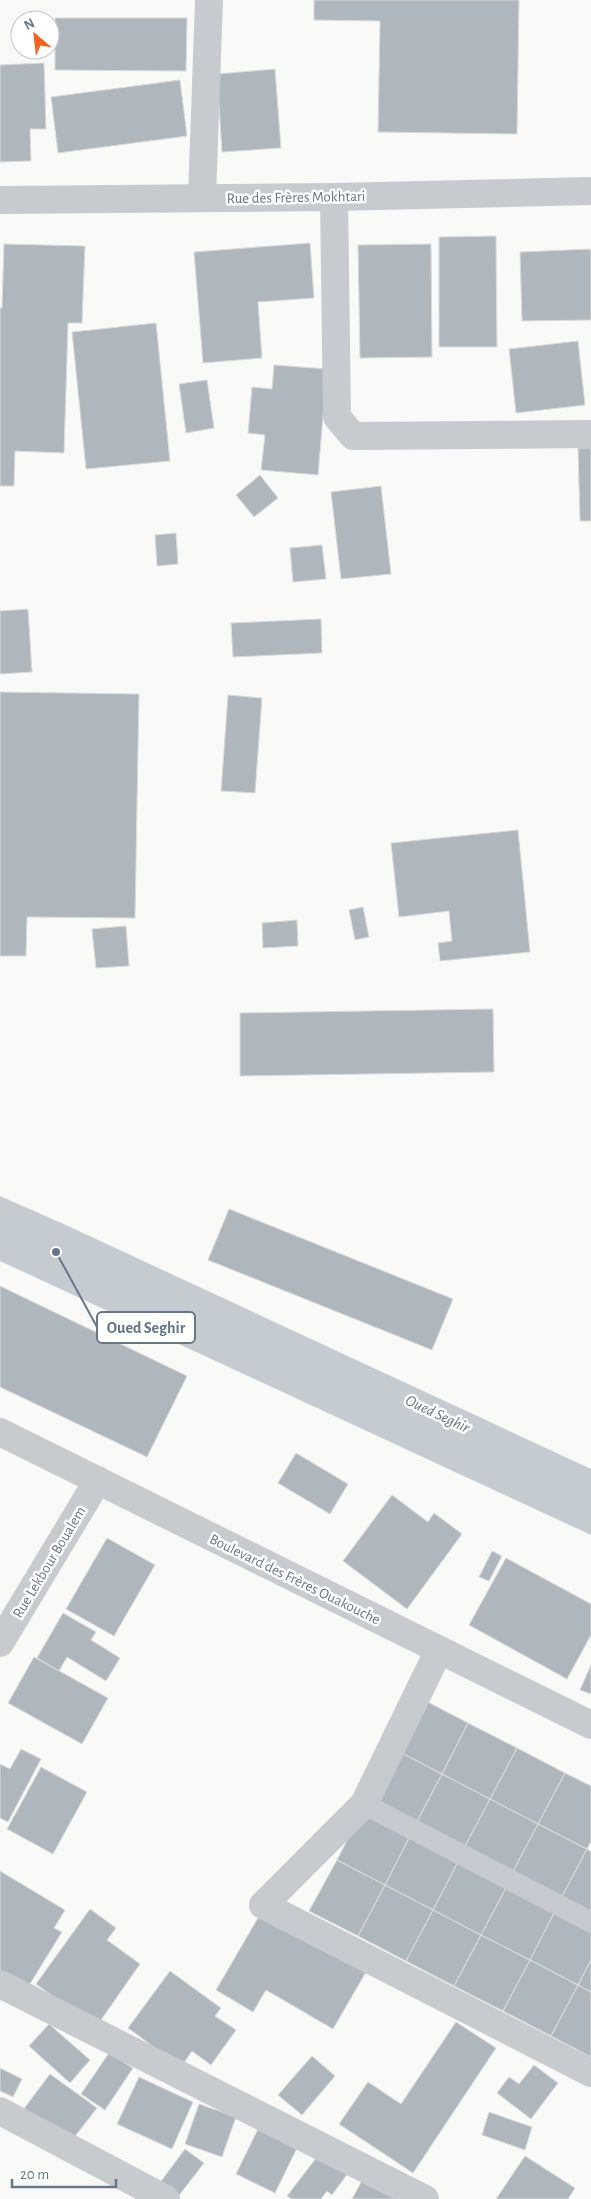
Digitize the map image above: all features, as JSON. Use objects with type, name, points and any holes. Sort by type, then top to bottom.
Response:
[{"type":"street","points":[[202,198],[209,0]]},
{"type":"street","name":"Rue des Frères Mokhtari","points":[[0,200],[334,197],[591,192]]},
{"type":"street","points":[[334,197],[337,417],[352,436],[591,434]]},
{"type":"street","name":"Boulevard des Frères Ouakouche","points":[[0,1432],[591,1725]]},
{"type":"street","name":"Rue Lekbour Boualem","points":[[0,1643],[98,1480]]},
{"type":"street","points":[[439,1650],[364,1804],[263,1905],[591,2073]]},
{"type":"street","points":[[0,1984],[424,2199]]},
{"type":"street","points":[[0,2111],[166,2199]]},
{"type":"lane","points":[[364,1804],[591,1922]]},
{"type":"water","points":[[0,1196],[591,1469],[591,1535],[0,1261]]},
{"type":"building","points":[[314,0],[519,0],[517,134],[378,132],[380,21],[314,20]]},
{"type":"building","points":[[60,18],[187,18],[186,71],[55,70],[55,60],[60,60]]},
{"type":"building","points":[[44,63],[46,129],[30,129],[31,161],[0,162],[0,65]]},
{"type":"building","points":[[275,69],[281,148],[222,152],[217,74]]},
{"type":"building","points":[[180,80],[187,136],[58,153],[51,97]]},
{"type":"building","points":[[496,236],[497,347],[439,347],[439,237]]},
{"type":"building","points":[[310,243],[314,298],[258,302],[262,358],[203,363],[194,252]]},
{"type":"building","points":[[4,244],[85,246],[82,323],[68,323],[64,453],[15,451],[14,486],[0,486],[0,308],[2,308]]},
{"type":"building","points":[[431,244],[432,357],[360,358],[358,245]]},
{"type":"building","points":[[591,249],[591,320],[522,321],[520,252]]},
{"type":"building","points":[[156,323],[170,461],[86,469],[72,332]]},
{"type":"building","points":[[578,341],[585,405],[516,413],[509,349]]},
{"type":"building","points":[[274,365],[327,369],[318,475],[261,470],[265,435],[248,433],[252,387],[272,389]]},
{"type":"building","points":[[207,380],[214,428],[186,433],[179,384]]},
{"type":"building","points":[[578,448],[591,448],[591,521],[580,521]]},
{"type":"building","points":[[260,475],[278,498],[254,517],[236,495]]},
{"type":"building","points":[[381,486],[391,574],[341,579],[331,492]]},
{"type":"building","points":[[176,533],[178,564],[157,566],[155,535]]},
{"type":"building","points":[[322,545],[326,579],[293,582],[290,548]]},
{"type":"building","points":[[28,609],[32,672],[0,674],[0,611]]},
{"type":"building","points":[[321,619],[322,653],[233,657],[231,623]]},
{"type":"building","points":[[0,692],[139,694],[135,918],[27,917],[26,956],[0,956]]},
{"type":"building","points":[[228,695],[262,698],[255,793],[221,791]]},
{"type":"building","points":[[518,830],[530,952],[440,961],[438,943],[452,941],[449,911],[399,917],[391,843]]},
{"type":"building","points":[[363,907],[369,937],[355,940],[349,910]]},
{"type":"building","points":[[297,920],[298,946],[263,948],[262,923]]},
{"type":"building","points":[[126,926],[129,966],[96,968],[92,929]]},
{"type":"building","points":[[493,1009],[494,1072],[240,1076],[240,1013]]},
{"type":"building","points":[[229,1209],[453,1299],[432,1350],[208,1260]]},
{"type":"building","points":[[0,1286],[187,1376],[147,1457],[0,1387]]},
{"type":"building","points":[[296,1453],[348,1484],[330,1514],[278,1483]]},
{"type":"building","points":[[392,1495],[428,1522],[434,1513],[462,1534],[407,1609],[343,1561]]},
{"type":"building","points":[[107,1538],[155,1565],[114,1636],[66,1609]]},
{"type":"building","points":[[492,1551],[502,1556],[489,1581],[479,1577]]},
{"type":"building","points":[[506,1558],[591,1604],[591,1635],[567,1679],[469,1625]]},
{"type":"building","points":[[63,1613],[96,1632],[91,1640],[120,1658],[106,1681],[67,1657],[59,1671],[37,1658]]},
{"type":"building","points":[[34,1657],[108,1698],[82,1744],[8,1703]]},
{"type":"building","points":[[591,1665],[591,1694],[580,1690]]},
{"type":"building","points":[[420,1698],[468,1723],[442,1774],[394,1749]]},
{"type":"building","points":[[468,1723],[517,1748],[490,1799],[442,1774]]},
{"type":"building","points":[[517,1748],[565,1773],[538,1824],[490,1799]]},
{"type":"building","points":[[21,1749],[41,1759],[8,1822],[0,1818],[0,1764],[10,1769]]},
{"type":"building","points":[[394,1749],[442,1774],[415,1825],[366,1800]]},
{"type":"building","points":[[41,1767],[87,1792],[53,1854],[7,1829]]},
{"type":"building","points":[[565,1773],[591,1786],[591,1841],[587,1849],[538,1824]]},
{"type":"building","points":[[442,1774],[490,1799],[463,1850],[415,1825]]},
{"type":"building","points":[[490,1799],[538,1824],[511,1875],[463,1850]]},
{"type":"building","points":[[363,1809],[411,1834],[385,1885],[337,1860]]},
{"type":"building","points":[[538,1824],[587,1849],[560,1900],[511,1875]]},
{"type":"building","points":[[411,1834],[460,1858],[433,1910],[385,1885]]},
{"type":"building","points":[[587,1849],[591,1852],[591,1917],[560,1900]]},
{"type":"building","points":[[460,1858],[508,1884],[481,1935],[433,1910]]},
{"type":"building","points":[[337,1860],[385,1885],[358,1936],[309,1911]]},
{"type":"building","points":[[0,1871],[65,1910],[54,1928],[62,1932],[28,1987],[0,1970]]},
{"type":"building","points":[[508,1884],[556,1909],[530,1960],[481,1935]]},
{"type":"building","points":[[385,1885],[433,1910],[406,1961],[358,1936]]},
{"type":"building","points":[[90,1909],[116,1928],[107,1940],[140,1964],[96,2027],[36,1984]]},
{"type":"building","points":[[556,1909],[591,1927],[591,1960],[578,1985],[530,1960]]},
{"type":"building","points":[[433,1910],[481,1935],[454,1986],[406,1961]]},
{"type":"building","points":[[262,1911],[366,1972],[333,2029],[266,1990],[253,2012],[216,1990]]},
{"type":"building","points":[[481,1935],[530,1960],[503,2011],[454,1986]]},
{"type":"building","points":[[530,1960],[578,1985],[551,2036],[503,2011]]},
{"type":"building","points":[[591,1960],[591,1992],[578,1985]]},
{"type":"building","points":[[170,1971],[221,2008],[215,2016],[236,2030],[211,2065],[192,2051],[181,2067],[128,2028]]},
{"type":"building","points":[[578,1985],[591,1992],[591,2057],[551,2036]]},
{"type":"building","points":[[456,2022],[496,2048],[413,2173],[339,2124],[368,2082],[401,2104]]},
{"type":"building","points":[[49,2024],[90,2060],[70,2083],[29,2046]]},
{"type":"building","points":[[109,2053],[133,2068],[105,2110],[81,2094]]},
{"type":"building","points":[[312,2056],[335,2076],[302,2115],[278,2095]]},
{"type":"building","points":[[534,2065],[558,2083],[531,2119],[497,2093],[509,2077],[519,2084]]},
{"type":"building","points":[[0,2068],[22,2079],[13,2097],[0,2091]]},
{"type":"building","points":[[50,2074],[97,2108],[69,2144],[23,2110]]},
{"type":"building","points":[[139,2077],[193,2102],[172,2149],[117,2124]]},
{"type":"building","points":[[199,2104],[236,2117],[222,2157],[185,2144]]},
{"type":"building","points":[[489,2112],[532,2127],[525,2150],[482,2135]]},
{"type":"building","points":[[258,2129],[297,2148],[275,2193],[236,2174]]},
{"type":"building","points":[[185,2149],[204,2163],[177,2198],[159,2184]]},
{"type":"building","points":[[320,2153],[348,2173],[332,2195],[327,2191],[321,2199],[292,2199],[287,2196]]},
{"type":"building","points":[[525,2156],[575,2188],[568,2199],[496,2199]]},
{"type":"building","points":[[364,2177],[395,2193],[392,2199],[352,2199]]},
{"type":"place","name":"Oued Seghir","points":[[56,1252]]}]
